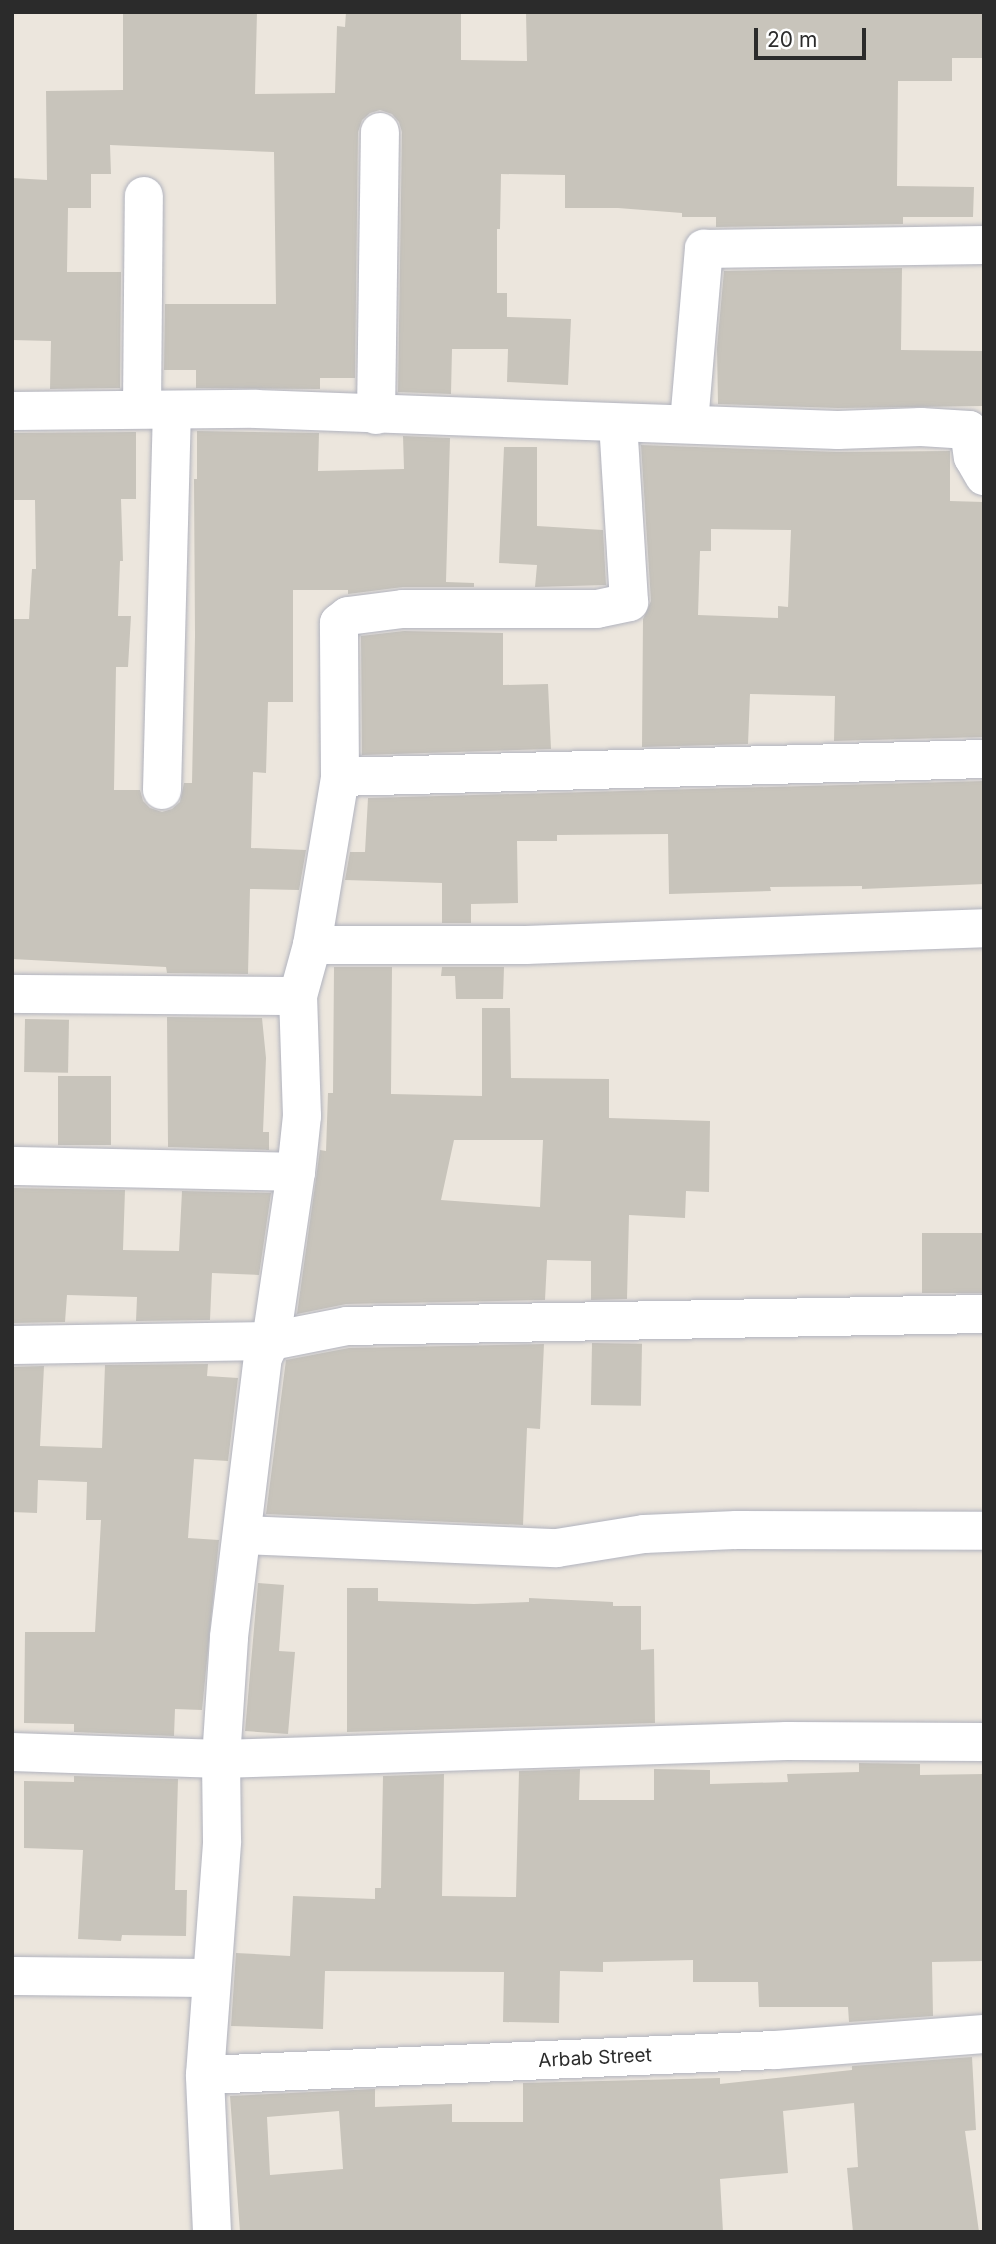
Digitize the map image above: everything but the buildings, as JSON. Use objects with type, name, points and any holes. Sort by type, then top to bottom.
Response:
[{"type":"street","points":[[376,415],[380,132]]},
{"type":"street","points":[[144,196],[157,409],[162,790]]},
{"type":"street","points":[[689,423],[704,249],[984,244]]},
{"type":"street","points":[[12,411],[157,409],[689,423],[838,430],[921,427],[969,430],[973,457],[984,476]]},
{"type":"street","points":[[212,2232],[205,2075],[222,1841],[221,1759],[229,1637],[264,1357],[271,1341],[296,1172],[302,1116],[298,996],[312,944],[340,777],[339,623],[348,616],[403,609],[597,609],[629,602],[618,423]]},
{"type":"street","points":[[340,777],[984,759]]},
{"type":"street","points":[[312,944],[526,945],[984,928]]},
{"type":"street","points":[[12,994],[298,996]]},
{"type":"street","points":[[12,1166],[296,1172]]},
{"type":"street","points":[[12,1345],[271,1341],[347,1326],[984,1314]]},
{"type":"street","points":[[243,1535],[558,1548],[644,1534],[724,1531],[984,1531]]},
{"type":"street","points":[[12,1752],[221,1759],[787,1741],[984,1742]]},
{"type":"street","points":[[12,1976],[210,1978]]},
{"type":"street","name":"Arbab Street","points":[[205,2075],[775,2050],[984,2034]]}]
